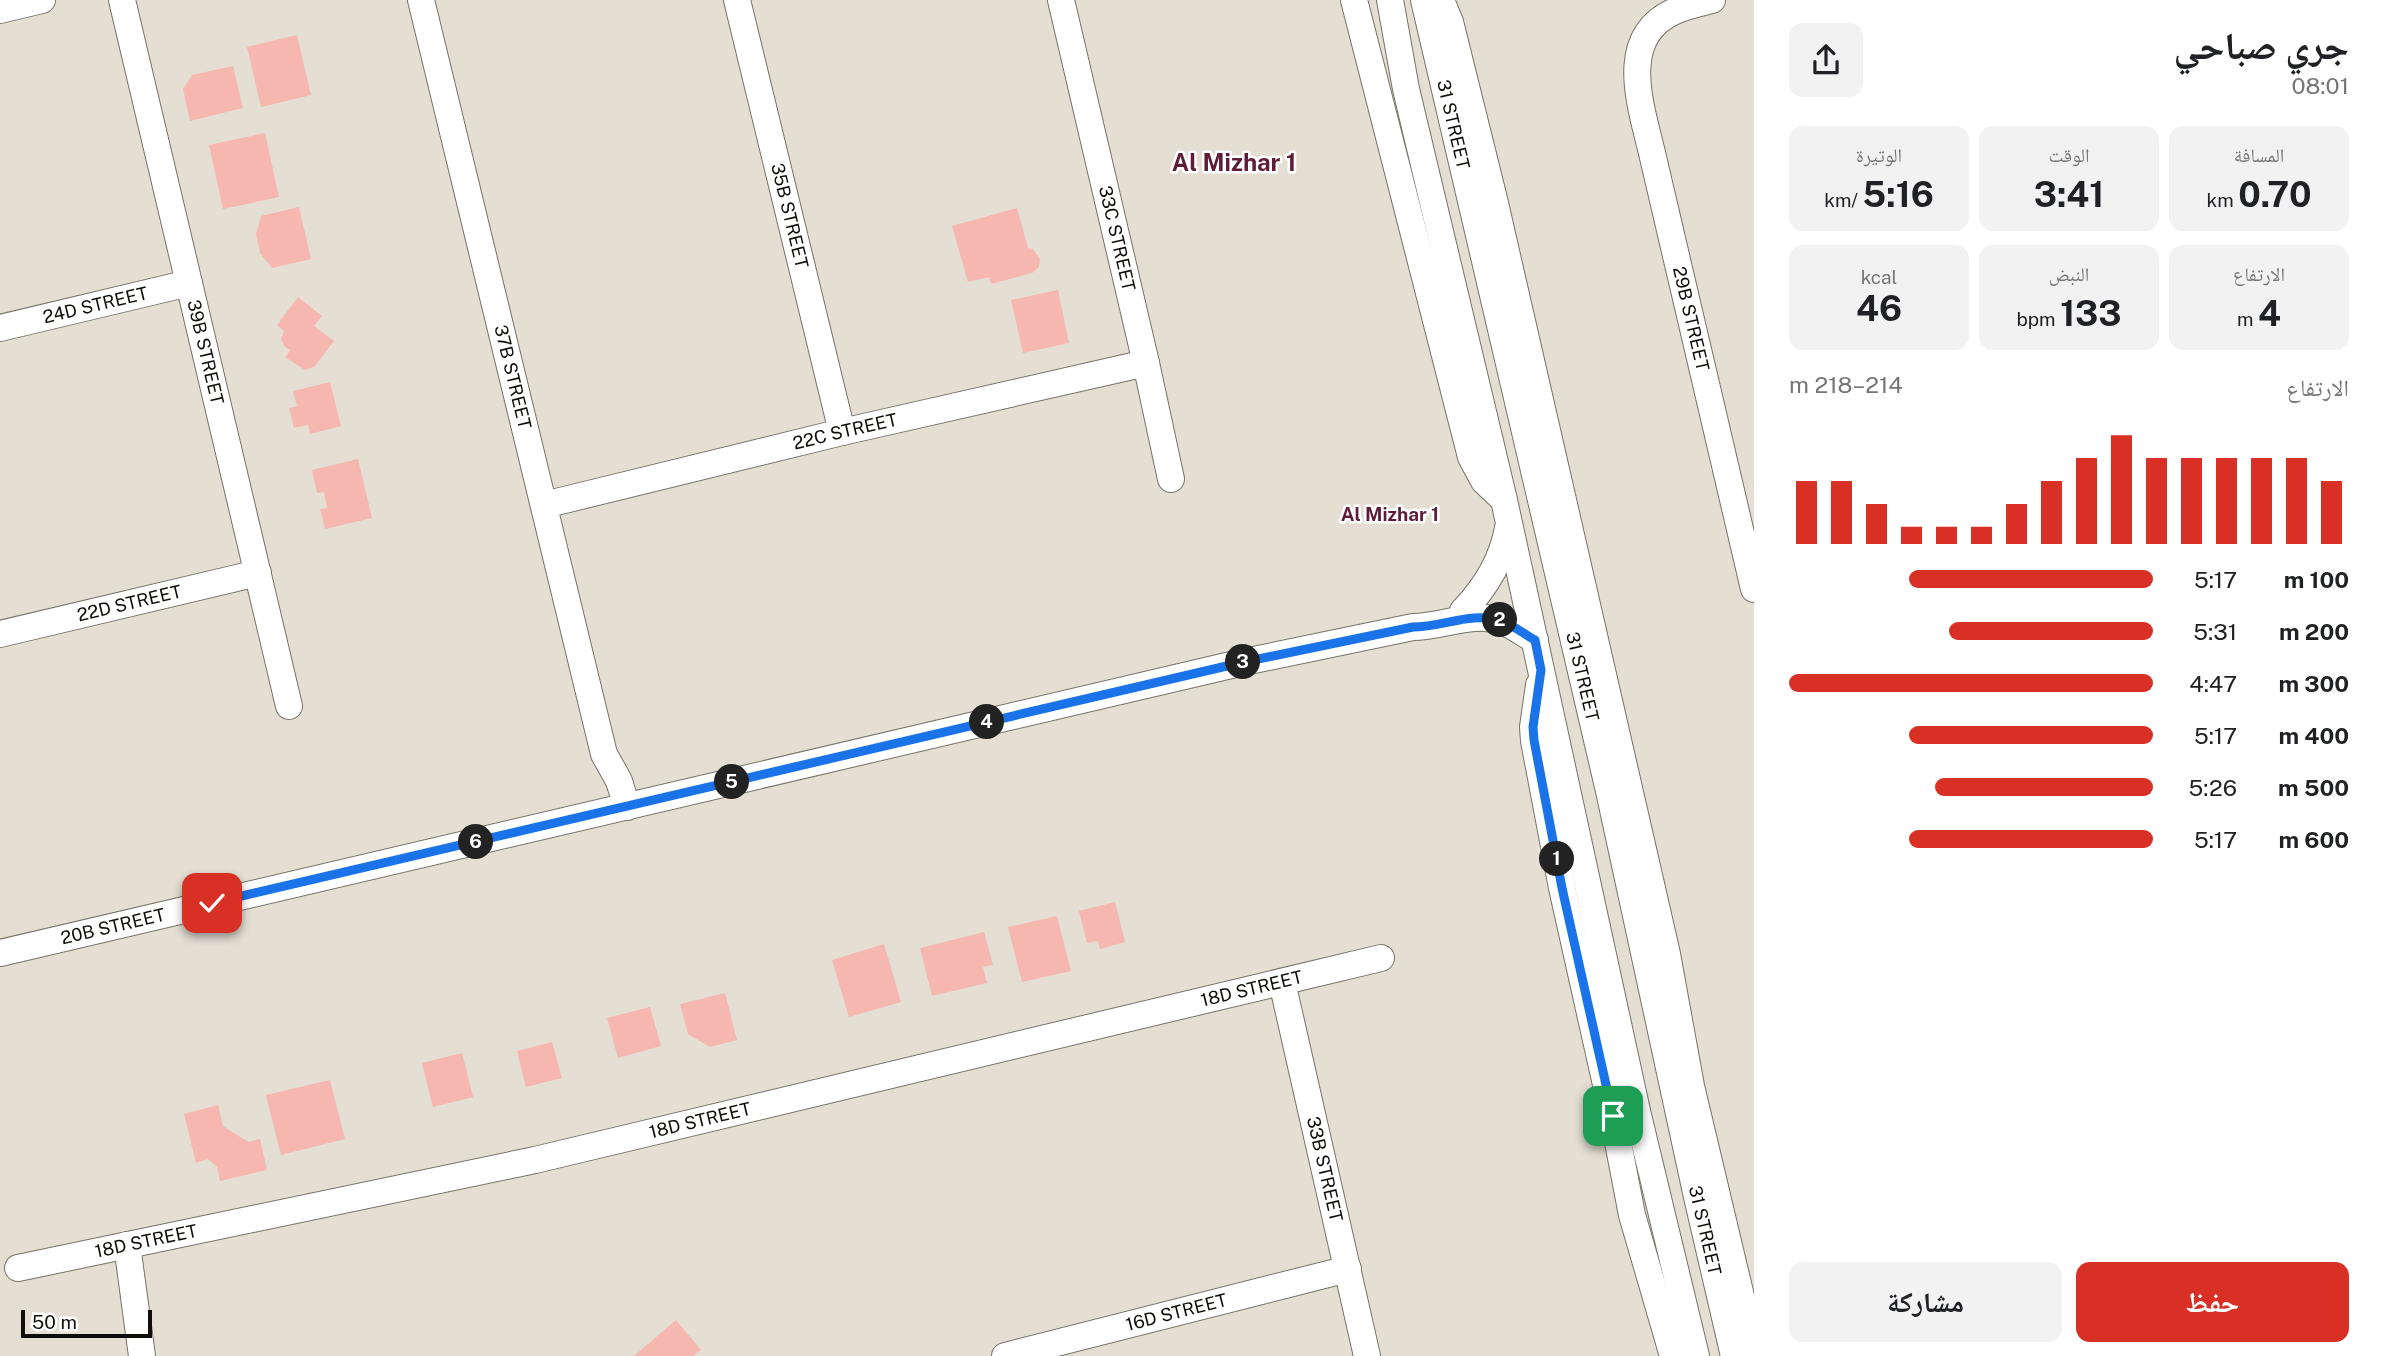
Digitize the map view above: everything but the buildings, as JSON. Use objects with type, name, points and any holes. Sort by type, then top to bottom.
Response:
[{"type":"street","points":[[0,10],[42,0]]},
{"type":"street","name":"39B STREET","points":[[122,0],[289,706]]},
{"type":"street","name":"37B STREET","points":[[421,0],[604,754],[603,784],[617,809]]},
{"type":"street","name":"35B STREET","points":[[737,0],[842,432]]},
{"type":"street","name":"33C STREET","points":[[1061,0],[1171,479]]},
{"type":"street","points":[[1354,0],[1471,457],[1484,481],[1507,511],[1501,556],[1494,571],[1464,611]]},
{"type":"street","points":[[1390,0],[1406,89],[1507,511],[1637,1111],[1696,1356]]},
{"type":"street","name":"31 STREET","points":[[1424,0],[1609,791],[1734,1356]]},
{"type":"street","points":[[1441,0],[1450,22],[1494,199],[1667,954],[1691,1086],[1754,1351]]},
{"type":"street","name":"29B STREET","points":[[1712,0],[1675,11],[1661,19],[1649,31],[1641,46],[1637,80],[1754,589]]},
{"type":"street","name":"24D STREET","points":[[0,328],[189,284]]},
{"type":"street","name":"22C STREET","points":[[544,505],[842,432],[1146,363]]},
{"type":"street","name":"22D STREET","points":[[0,634],[257,573]]},
{"type":"street","points":[[1525,596],[1541,605],[1554,621],[1588,759],[1609,791]]},
{"type":"street","name":"20B STREET","points":[[1413,627],[1439,617],[1525,596]]},
{"type":"street","name":"20B STREET","points":[[0,953],[1244,662],[1413,627],[1466,618],[1491,618],[1503,621],[1535,640]]},
{"type":"street","points":[[1541,670],[1533,727],[1534,740],[1562,888],[1610,1102],[1632,1215],[1673,1356]]},
{"type":"street","name":"18D STREET","points":[[18,1268],[535,1160],[1381,958]]},
{"type":"street","name":"33B STREET","points":[[1282,982],[1367,1356]]},
{"type":"street","points":[[127,1245],[142,1356]]},
{"type":"street","name":"16D STREET","points":[[1005,1356],[1348,1269]]},
{"type":"district","name":"Al Mizhar 1","points":[[1234,163]]},
{"type":"district","name":"Al Mizhar 1","points":[[1390,514]]},
{"type":"route","points":[[212,903],[1244,662],[1413,627],[1466,618],[1491,618],[1511,625],[1535,640],[1541,670],[1533,727],[1534,740],[1562,888],[1613,1116]]}]
